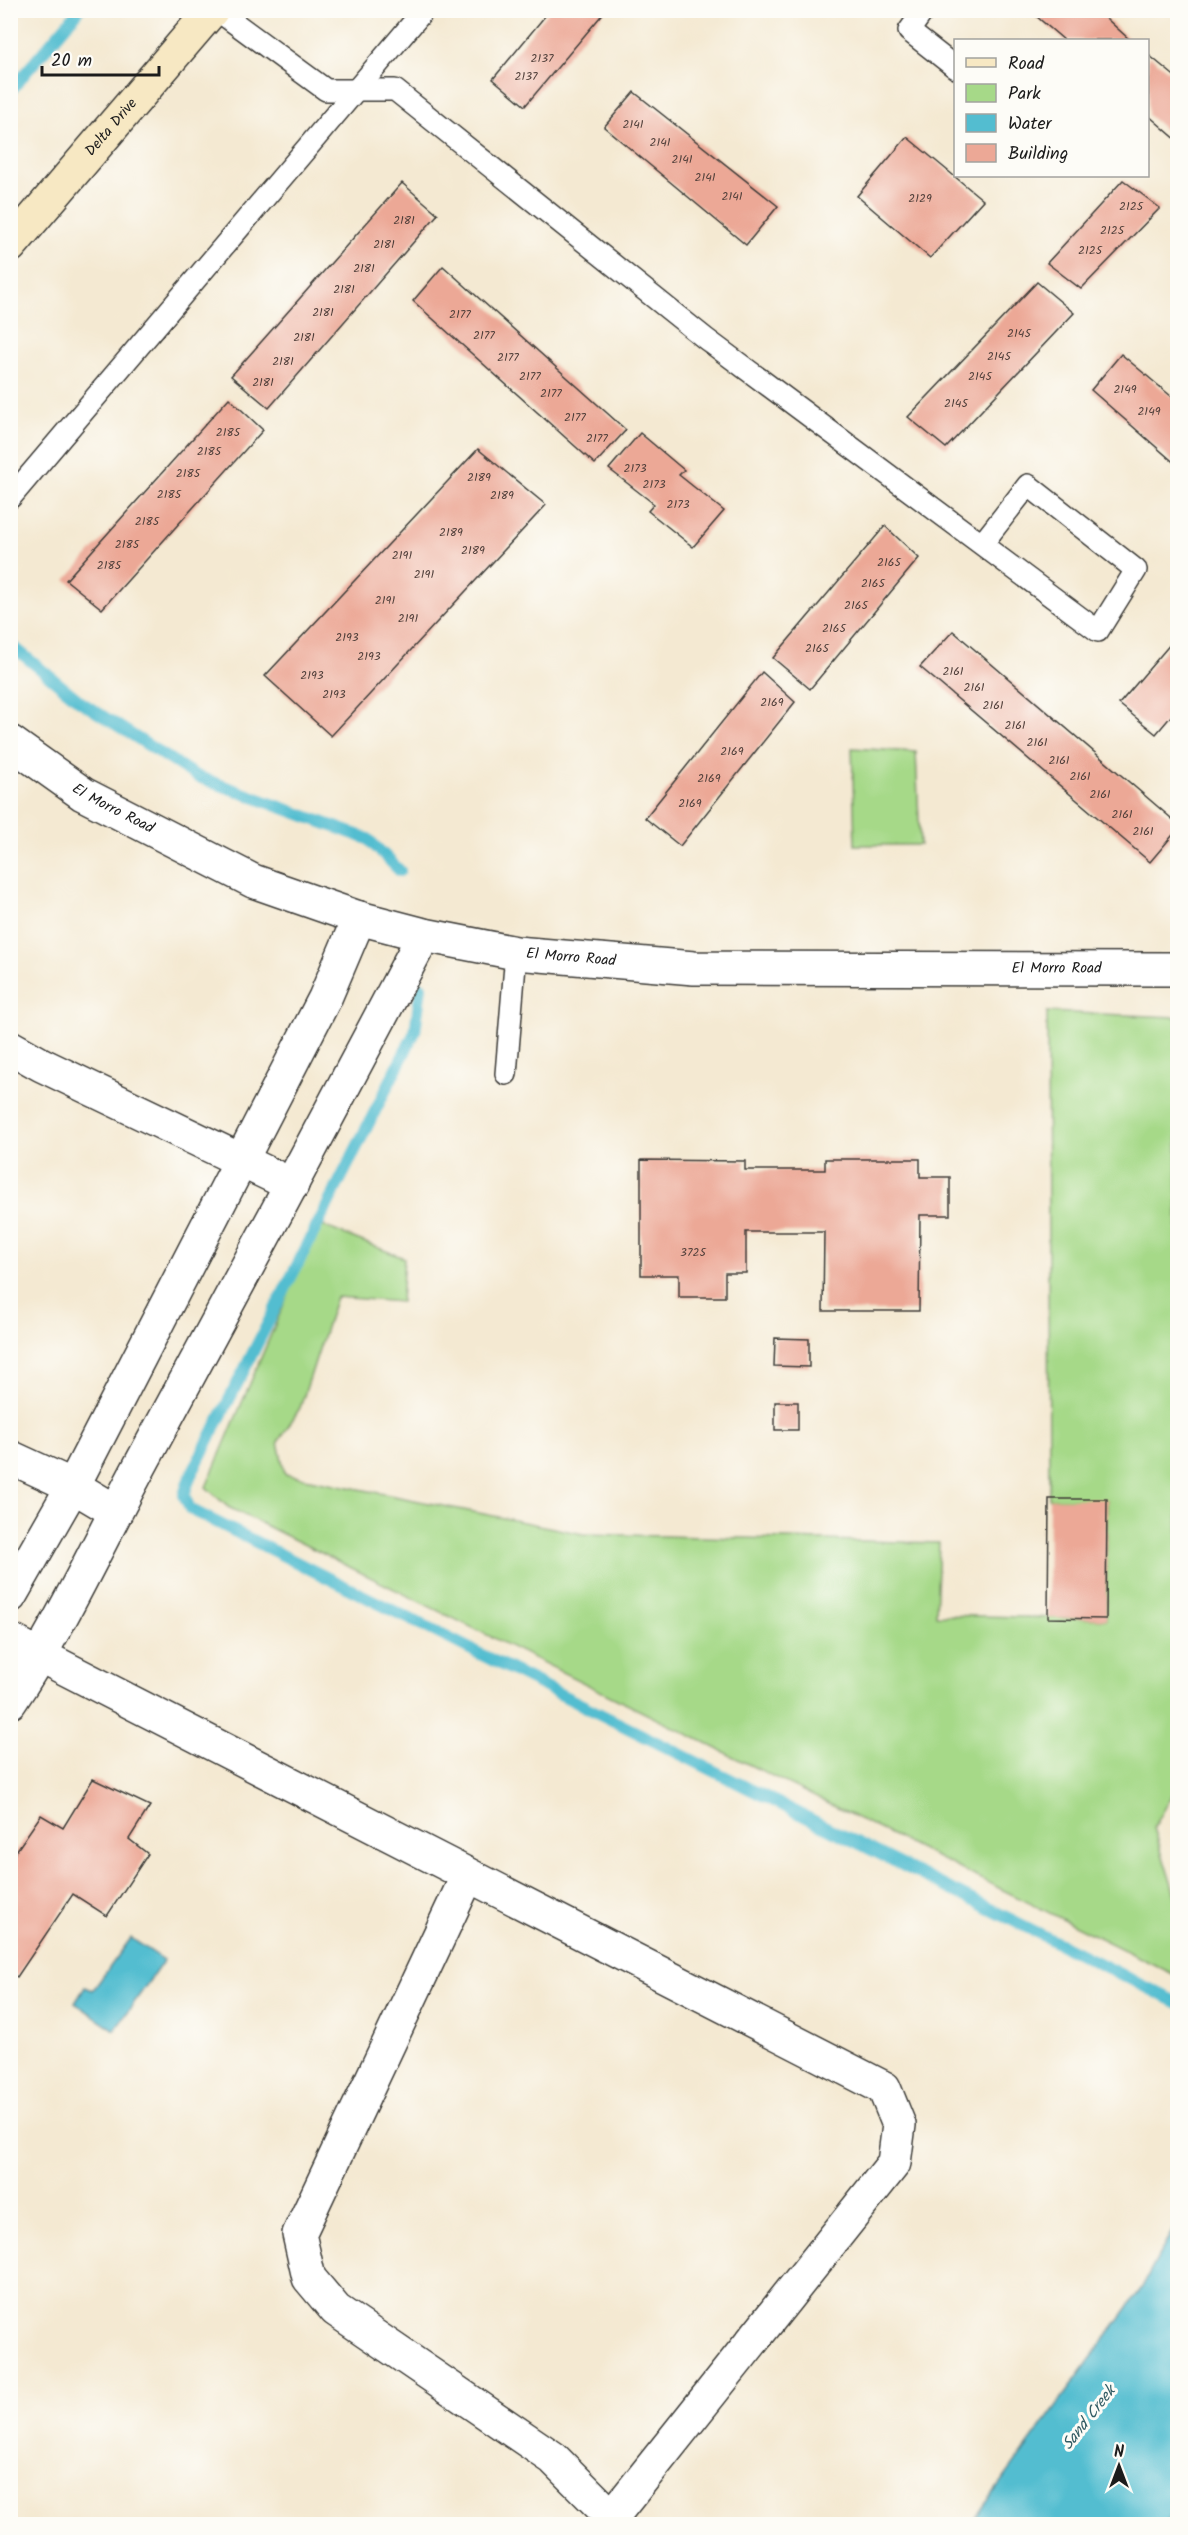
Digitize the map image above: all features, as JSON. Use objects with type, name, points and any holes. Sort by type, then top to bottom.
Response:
[{"type":"main road","name":"Delta Drive","points":[[10,246],[212,10]]},
{"type":"street","name":"El Morro Road","points":[[10,742],[83,794],[253,880],[359,918],[424,935],[516,953],[694,968],[1178,969]]},
{"type":"street","points":[[10,1596],[73,1486],[325,998],[359,918]]},
{"type":"street","points":[[10,1702],[40,1657],[424,935]]},
{"type":"street","points":[[10,1047],[42,1065],[242,1159],[292,1185]]},
{"type":"street","points":[[10,1457],[73,1486],[116,1511]]},
{"type":"street","points":[[10,1640],[884,2088],[900,2125],[894,2163],[614,2521],[553,2458],[336,2310],[309,2278],[299,2234],[468,1875]]},
{"type":"lane","points":[[218,10],[326,90],[395,90],[706,339],[1098,631],[1136,570],[1028,485],[982,544]]},
{"type":"lane","points":[[11,497],[424,10]]},
{"type":"lane","points":[[924,10],[909,31],[954,66]]},
{"type":"lane","points":[[506,1074],[516,953]]},
{"type":"green space","points":[[852,748],[916,752],[920,845],[855,845]]},
{"type":"green space","points":[[1047,1012],[1177,1017],[1178,1785],[1154,1828],[1177,1901],[1177,1976],[228,1507],[206,1487],[318,1224],[404,1258],[401,1302],[336,1297],[300,1408],[278,1442],[285,1474],[583,1534],[939,1543],[936,1615],[1106,1619],[1107,1500],[1049,1499]]},
{"type":"water","points":[[131,1938],[164,1960],[115,2030],[75,2003],[85,1987],[93,1990]]},
{"type":"water","name":"Sand Creek","points":[[1177,2222],[1178,2505],[1166,2524],[971,2524],[1141,2289]]},
{"type":"building","points":[[550,10],[606,10],[525,106],[493,79]]},
{"type":"building","points":[[1029,10],[1097,10],[1129,39],[1063,39]]},
{"type":"building","points":[[1150,56],[1178,79],[1178,141],[1149,116]]},
{"type":"building","points":[[634,92],[778,206],[746,245],[604,127]]},
{"type":"building","points":[[907,137],[983,200],[930,258],[857,196]]},
{"type":"building","points":[[1123,180],[1160,208],[1081,289],[1047,263]]},
{"type":"building","points":[[402,183],[438,214],[269,408],[231,376]]},
{"type":"building","points":[[443,266],[626,430],[595,464],[413,301]]},
{"type":"building","points":[[1037,282],[1074,313],[946,448],[908,417]]},
{"type":"building","points":[[1121,354],[1178,402],[1178,466],[1091,390]]},
{"type":"building","points":[[229,398],[263,430],[102,609],[66,580]]},
{"type":"building","points":[[640,433],[684,470],[679,475],[724,511],[693,547],[648,511],[654,504],[609,469]]},
{"type":"building","points":[[478,449],[546,505],[331,736],[265,676]]},
{"type":"building","points":[[885,526],[919,558],[810,689],[773,658]]},
{"type":"building","points":[[953,631],[1178,824],[1178,829],[1150,862],[920,667]]},
{"type":"building","points":[[1178,635],[1178,708],[1156,734],[1119,704]]},
{"type":"building","points":[[762,672],[795,702],[680,846],[645,818]]},
{"type":"building","points":[[825,1159],[920,1159],[920,1177],[950,1177],[950,1215],[920,1215],[919,1311],[823,1311],[824,1232],[746,1232],[746,1273],[725,1273],[725,1297],[679,1297],[679,1275],[641,1275],[641,1160],[745,1161],[745,1170],[825,1170]]},
{"type":"building","points":[[775,1338],[809,1339],[809,1367],[774,1366]]},
{"type":"building","points":[[775,1402],[798,1402],[798,1430],[775,1430]]},
{"type":"building","points":[[1049,1499],[1107,1499],[1106,1619],[1048,1618]]},
{"type":"building","points":[[93,1779],[150,1806],[129,1839],[148,1854],[107,1916],[73,1894],[17,1977],[10,1972],[10,1860],[41,1815],[63,1828]]},
{"type":"waterway","points":[[10,91],[79,10]]},
{"type":"waterway","points":[[10,644],[81,702],[196,776],[368,839],[400,871]]},
{"type":"waterway","points":[[421,987],[415,1032],[190,1477],[184,1495],[190,1509],[1178,2003]]}]
